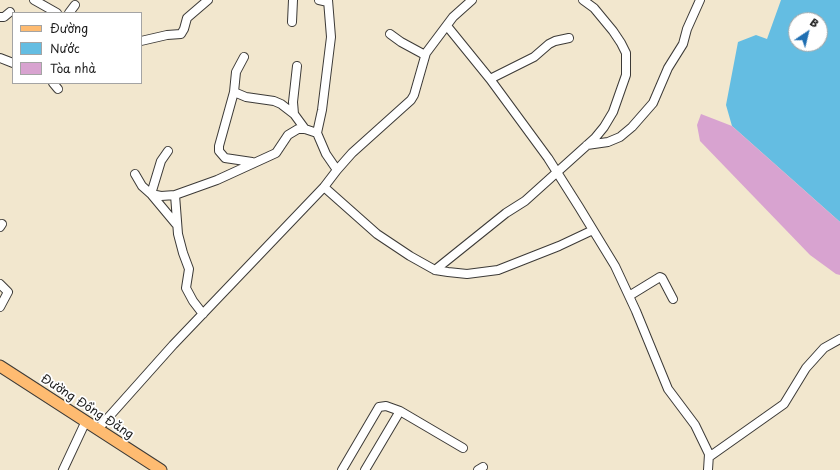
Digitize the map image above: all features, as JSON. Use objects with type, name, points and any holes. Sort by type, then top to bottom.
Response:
[{"type":"main road","name":"Đường Đồng Đăng","points":[[0,366],[86,423],[98,429],[161,470]]},
{"type":"street","points":[[142,41],[167,35],[181,34],[189,14],[208,0]]},
{"type":"street","points":[[292,22],[293,0]]},
{"type":"street","points":[[319,0],[328,1],[331,38],[322,110],[317,133],[326,154],[337,170]]},
{"type":"street","points":[[98,429],[173,345],[324,187],[352,153],[411,100],[414,95],[425,55],[456,13],[472,0]]},
{"type":"street","points":[[435,270],[506,213],[525,201],[587,145],[604,127],[613,112],[626,75],[626,53],[613,31],[594,8],[583,0]]},
{"type":"street","points":[[587,145],[608,142],[620,137],[632,127],[652,103],[668,68],[683,44],[687,29],[700,0]]},
{"type":"street","points":[[39,1],[56,12]]},
{"type":"street","points":[[70,12],[76,5]]},
{"type":"street","points":[[0,17],[4,17],[10,12]]},
{"type":"street","points":[[447,26],[490,79],[557,171],[615,266],[668,389],[695,425],[709,454],[708,470]]},
{"type":"street","points":[[390,34],[401,42],[425,55]]},
{"type":"street","points":[[490,79],[534,56],[549,44],[569,38]]},
{"type":"street","points":[[244,57],[236,72],[234,92],[219,146],[219,151],[225,158],[253,162]]},
{"type":"street","points":[[0,58],[12,63]]},
{"type":"street","points":[[294,114],[293,102],[297,66]]},
{"type":"street","points":[[234,92],[246,97],[274,101],[281,104],[294,114],[305,129]]},
{"type":"street","points":[[151,194],[161,196],[175,195],[217,180],[253,162],[276,153],[292,132],[298,129],[305,129],[317,133]]},
{"type":"street","points":[[151,194],[161,161],[168,151]]},
{"type":"street","points":[[135,174],[142,186],[151,194],[176,224]]},
{"type":"street","points":[[324,187],[378,234],[410,256],[435,270],[467,274],[498,270],[559,246],[592,230]]},
{"type":"street","points":[[175,195],[176,224],[183,253],[189,269],[186,288],[193,301],[203,314]]},
{"type":"street","points":[[629,296],[660,277],[662,278],[672,299]]},
{"type":"street","points":[[0,284],[8,292],[0,307]]},
{"type":"street","points":[[709,457],[784,404],[806,368],[824,348],[840,339]]},
{"type":"street","points":[[342,470],[379,407],[386,406],[400,411],[463,448]]},
{"type":"street","points":[[365,470],[400,411]]},
{"type":"street","points":[[63,470],[86,423]]},
{"type":"water","points":[[781,0],[840,0],[840,222],[732,126],[726,105],[738,42],[756,35],[767,39]]},
{"type":"building","points":[[701,114],[732,126],[840,222],[840,275],[836,274],[810,255],[700,141],[697,125]]}]
